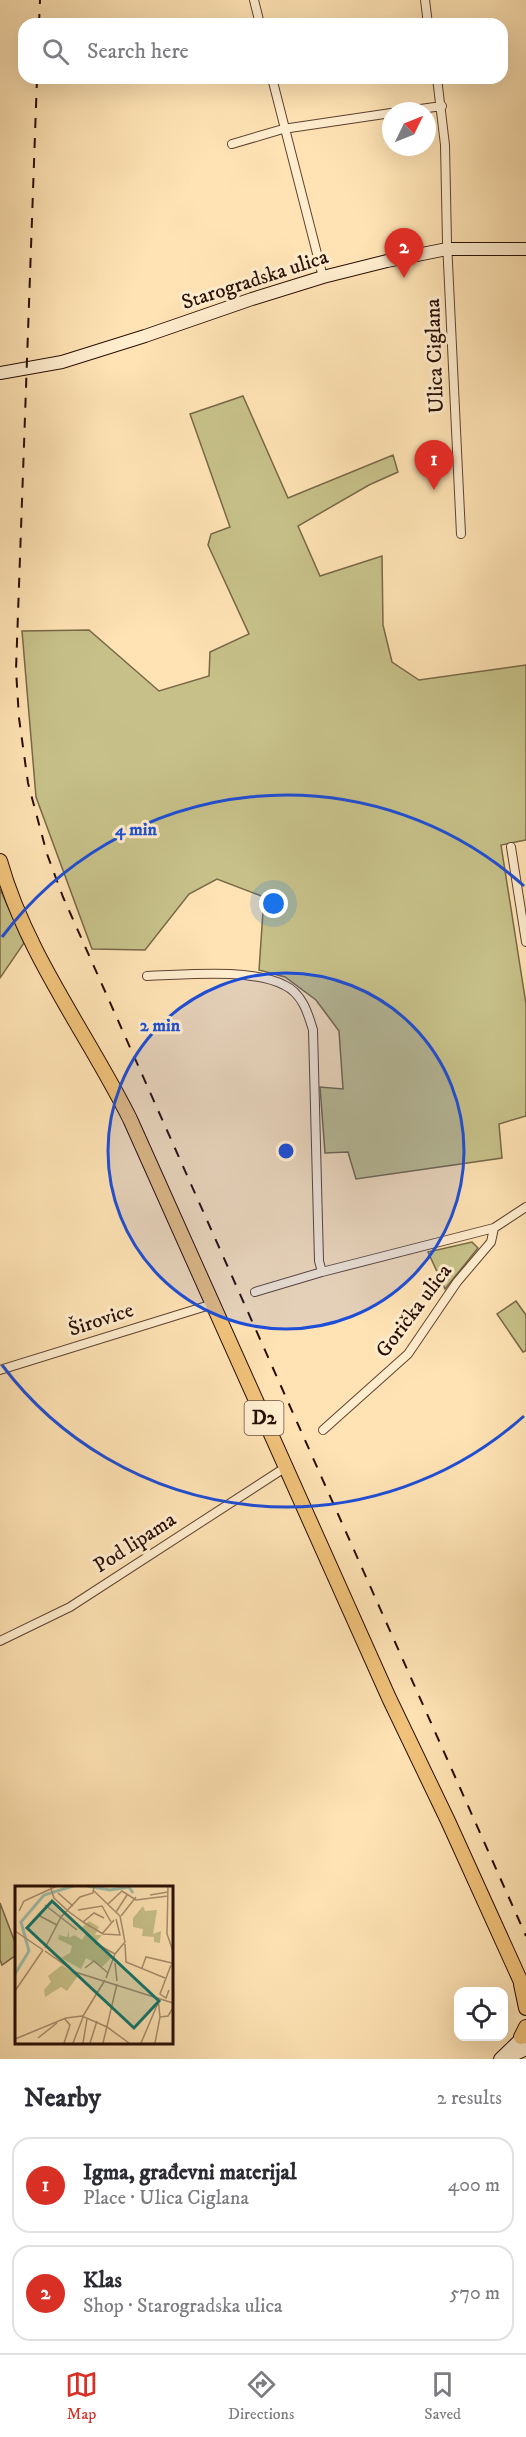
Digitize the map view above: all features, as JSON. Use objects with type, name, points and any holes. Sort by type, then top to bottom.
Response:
[{"type":"main road","name":"Starogradska ulica","points":[[4,373],[62,362],[323,277],[447,249],[526,249]]},
{"type":"main road","name":"D2","points":[[0,861],[18,916],[111,1081],[389,1698],[526,1993]]},
{"type":"main road","points":[[520,1979],[526,2008]]},
{"type":"main road","points":[[500,2059],[525,2037]]},
{"type":"main road","points":[[505,2059],[525,2037]]},
{"type":"street","points":[[255,0],[259,18]]},
{"type":"street","points":[[425,0],[427,18]]},
{"type":"street","points":[[273,84],[283,129],[323,277]]},
{"type":"street","name":"Ulica Ciglana","points":[[438,84],[442,106],[461,534]]},
{"type":"street","points":[[436,107],[442,106]]},
{"type":"street","points":[[232,144],[283,129],[382,114]]},
{"type":"street","points":[[511,847],[526,942]]},
{"type":"street","points":[[147,976],[239,975],[265,978],[286,985],[297,995],[307,1010],[313,1030],[319,1262],[322,1272]]},
{"type":"street","name":"Gorička ulica","points":[[255,1293],[322,1272],[494,1228],[526,1207]]},
{"type":"street","name":"Gorička ulica","points":[[322,1430],[408,1354],[458,1282],[491,1242],[494,1228]]},
{"type":"street","name":"Širovice","points":[[0,1370],[213,1304]]},
{"type":"street","name":"Pod lipama","points":[[0,1641],[70,1607],[286,1467]]},
{"type":"shaded area","points":[[243,396],[288,498],[393,455],[398,472],[369,485],[298,526],[320,576],[382,556],[383,625],[392,662],[419,680],[526,665],[526,840],[501,845],[526,1004],[526,1116],[499,1124],[502,1158],[356,1179],[348,1152],[325,1153],[320,1087],[343,1089],[339,1031],[316,1000],[285,977],[259,970],[264,897],[217,879],[189,894],[145,950],[92,949],[36,797],[22,631],[89,630],[159,691],[209,676],[210,652],[249,634],[208,545],[211,534],[230,527],[190,414]]},
{"type":"shaded area","points":[[0,889],[24,943],[0,978]]},
{"type":"shaded area","points":[[472,1242],[478,1248],[445,1289],[428,1252]]},
{"type":"shaded area","points":[[516,1301],[526,1315],[526,1351],[523,1352],[497,1314]]},
{"type":"shaded area","points":[[0,1903],[15,1942],[15,1956],[2,1965],[0,1960]]},
{"type":"railway","points":[[39,18],[40,0]]},
{"type":"railway","points":[[37,84],[16,670],[19,718],[28,783],[47,854],[63,897],[526,1936]]},
{"type":"place","name":"Klas","points":[[404,278]]},
{"type":"place","name":"Igma, građevni materijal","points":[[434,490]]}]
